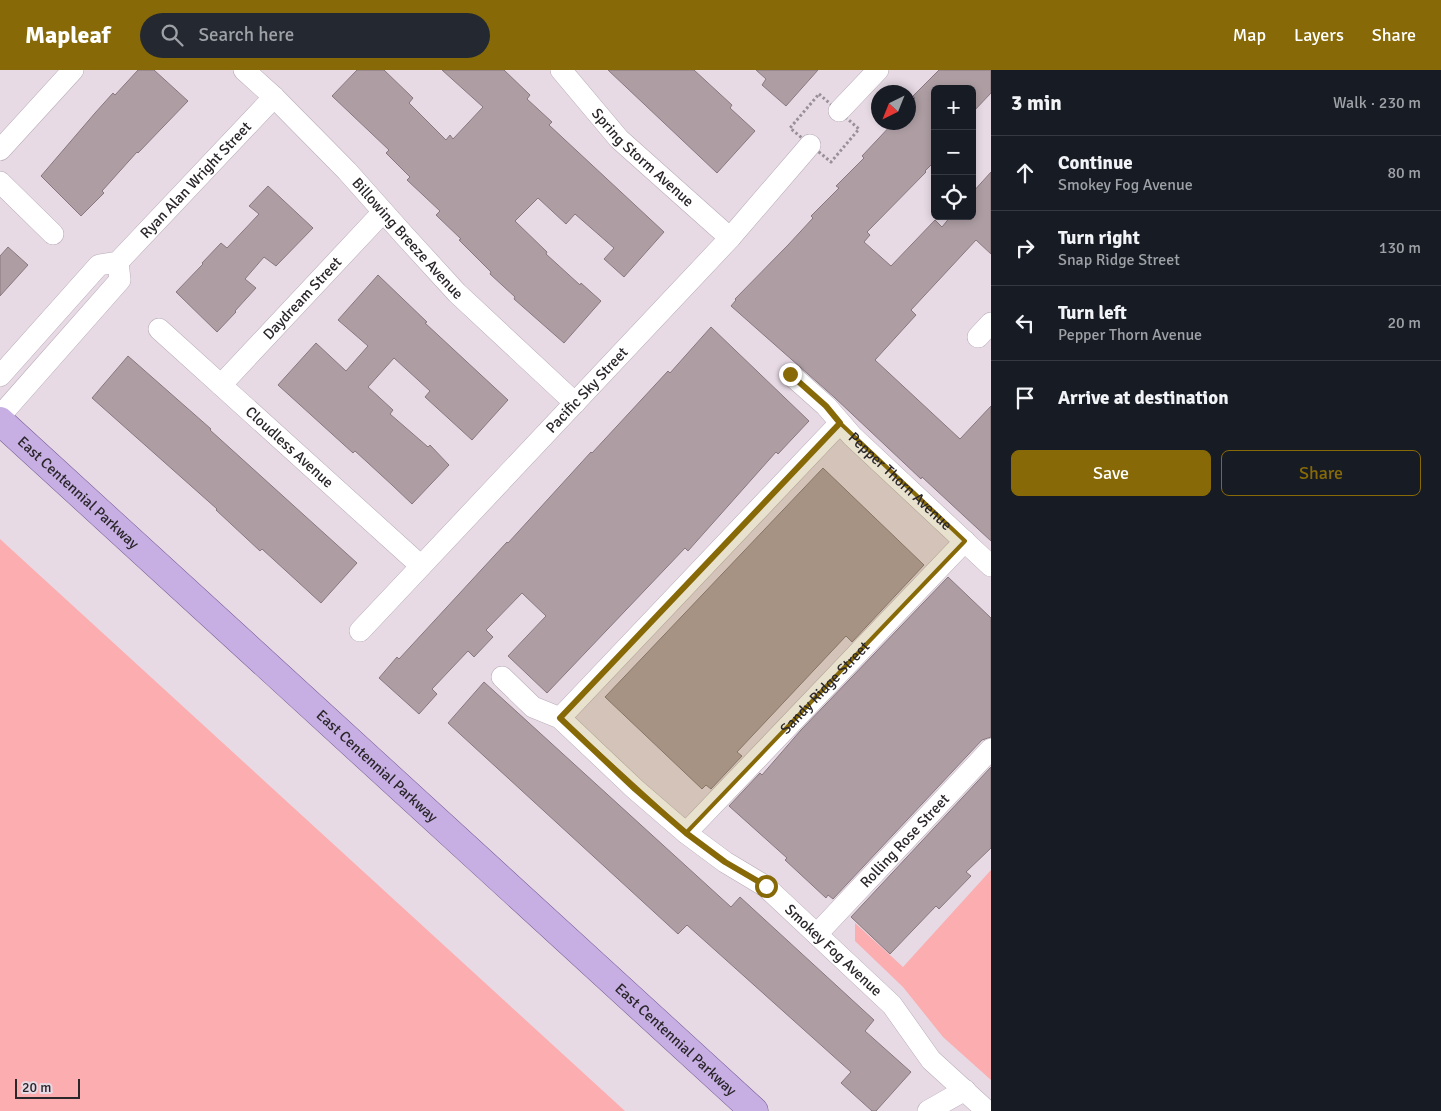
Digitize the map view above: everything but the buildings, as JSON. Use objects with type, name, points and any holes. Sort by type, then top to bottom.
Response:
[{"type":"main road","name":"East Centennial Parkway","points":[[0,421],[754,1111]]},
{"type":"street","points":[[0,150],[73,70]]},
{"type":"street","name":"Billowing Breeze Avenue","points":[[244,70],[274,97],[347,170],[457,293],[575,403]]},
{"type":"street","name":"Spring Storm Avenue","points":[[561,70],[619,139],[730,238]]},
{"type":"street","points":[[839,111],[878,70]]},
{"type":"street","name":"Ryan Alan Wright Street","points":[[0,376],[99,266],[118,262],[274,97]]},
{"type":"street","name":"Pacific Sky Street","points":[[360,631],[730,238],[810,145]]},
{"type":"street","points":[[0,182],[54,234]]},
{"type":"street","name":"Daydream Street","points":[[221,385],[383,212]]},
{"type":"street","points":[[0,416],[93,313],[120,280],[118,262]]},
{"type":"street","points":[[73,295],[93,313]]},
{"type":"street","name":"Cloudless Avenue","points":[[158,329],[421,566]]},
{"type":"street","name":"Pepper Thorn Avenue","points":[[790,374],[826,406],[852,436],[991,566]]},
{"type":"street","points":[[560,718],[840,423]]},
{"type":"street","name":"Sandy Ridge Street","points":[[686,833],[965,541]]},
{"type":"street","name":"Smokey Fog Avenue","points":[[502,677],[533,707],[560,718],[635,789],[686,833],[725,862],[766,886],[892,1005],[931,1060],[988,1111]]},
{"type":"street","name":"Rolling Rose Street","points":[[817,934],[991,749]]},
{"type":"street","points":[[928,1111],[965,1090]]},
{"type":"street","points":[[959,1111],[965,1090]]},
{"type":"highlighted area","points":[[840,423],[965,541],[686,833],[560,718]]},
{"type":"shaded area","points":[[0,539],[625,1111],[0,1111]]},
{"type":"shaded area","points":[[991,870],[991,1080],[943,1037],[903,987],[855,941],[855,923],[903,967]]},
{"type":"route","points":[[766,886],[725,862],[686,833],[635,789],[560,718],[840,423],[826,406],[790,374]]}]
